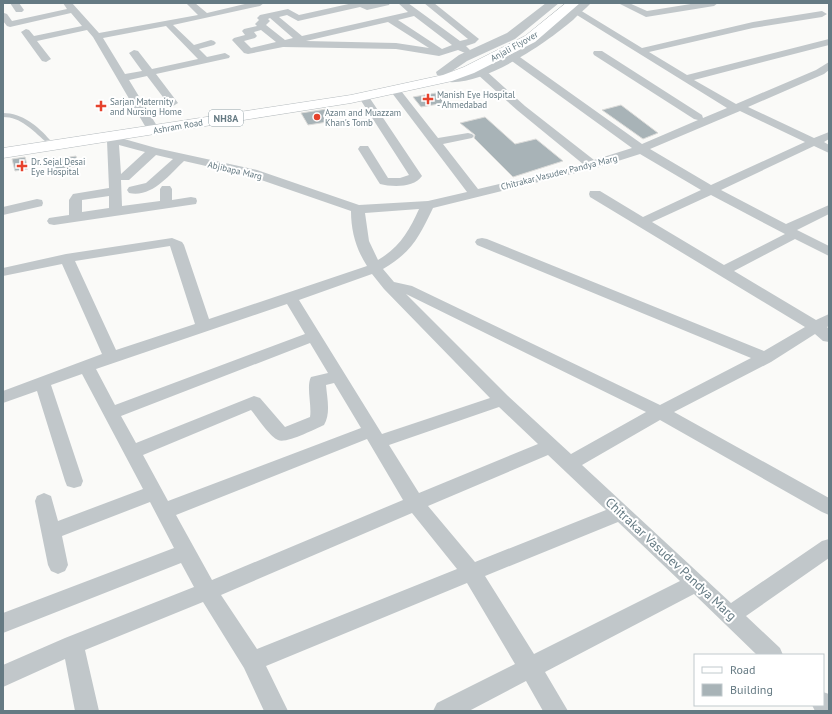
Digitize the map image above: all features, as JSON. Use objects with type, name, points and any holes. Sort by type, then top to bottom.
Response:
[{"type":"main road","name":"Anjali Flyover","points":[[468,65],[507,45],[532,28],[563,3]]},
{"type":"main road","name":"Anjali Flyover","points":[[445,75],[530,39],[578,5]]},
{"type":"main road","name":"Ashram Road","points":[[3,153],[112,138],[362,96],[445,75]]},
{"type":"main road","name":"Ashram Road","points":[[3,147],[152,126],[267,106],[348,94],[445,75]]},
{"type":"street","points":[[67,3],[96,36],[152,126]]},
{"type":"street","points":[[190,3],[205,16]]},
{"type":"street","points":[[96,36],[205,16],[260,3]]},
{"type":"street","points":[[367,7],[384,3],[403,16]]},
{"type":"street","points":[[402,3],[459,45],[468,65]]},
{"type":"street","points":[[321,36],[288,12],[262,18],[265,21],[260,24],[284,44],[366,44],[440,52],[474,39],[428,3]]},
{"type":"street","points":[[468,65],[511,36],[553,3]]},
{"type":"street","points":[[622,3],[644,14],[650,14],[714,3]]},
{"type":"street","points":[[298,18],[361,4],[367,7],[401,31],[411,32],[440,52],[468,65],[592,165]]},
{"type":"street","points":[[468,65],[513,57],[552,31],[578,5],[640,51],[685,80],[738,108],[829,149]]},
{"type":"street","points":[[346,7],[370,24]]},
{"type":"street","points":[[812,7],[825,16]]},
{"type":"street","points":[[4,16],[10,24],[74,10]]},
{"type":"street","points":[[330,11],[354,28]]},
{"type":"street","points":[[252,36],[237,40],[248,51],[370,24],[388,23],[403,16],[415,13]]},
{"type":"street","points":[[271,15],[301,40]]},
{"type":"street","points":[[314,15],[337,32]]},
{"type":"street","points":[[640,51],[753,25],[825,16]]},
{"type":"street","points":[[21,24],[46,58]]},
{"type":"street","points":[[32,39],[89,27]]},
{"type":"street","points":[[170,27],[216,71]]},
{"type":"street","points":[[264,27],[246,32],[265,48]]},
{"type":"street","points":[[333,44],[371,34]]},
{"type":"street","points":[[653,88],[829,42]]},
{"type":"street","points":[[192,48],[210,44]]},
{"type":"street","points":[[134,53],[173,103]]},
{"type":"street","points":[[598,53],[698,117]]},
{"type":"street","points":[[122,78],[225,56]]},
{"type":"street","points":[[513,57],[641,149],[711,190],[829,252]]},
{"type":"street","name":"Chitrakar Vasudev Pandya Marg","points":[[771,654],[502,400],[389,286],[374,268],[365,252],[359,232],[358,210],[428,204],[592,165],[641,149],[824,74],[829,65]]},
{"type":"street","points":[[394,89],[475,193]]},
{"type":"street","points":[[362,96],[416,176],[393,182],[384,181],[364,149]]},
{"type":"street","points":[[642,222],[829,135]]},
{"type":"street","points":[[436,142],[468,136]]},
{"type":"street","points":[[112,138],[116,211]]},
{"type":"street","name":"Abjibapa Marg","points":[[112,138],[154,152],[253,173],[358,210]]},
{"type":"street","points":[[125,178],[154,152]]},
{"type":"street","points":[[133,190],[143,189],[150,186],[181,158]]},
{"type":"street","points":[[166,189],[166,204]]},
{"type":"street","points":[[76,217],[76,198],[115,191]]},
{"type":"street","points":[[595,194],[724,271],[825,327]]},
{"type":"street","points":[[54,221],[191,201]]},
{"type":"street","points":[[3,211],[37,203]]},
{"type":"street","points":[[3,397],[111,357],[291,298],[374,268],[393,257],[413,236],[428,204]]},
{"type":"street","points":[[724,271],[829,209]]},
{"type":"street","points":[[482,242],[765,358]]},
{"type":"street","points":[[3,272],[66,258],[168,243],[175,244],[177,245],[204,326]]},
{"type":"street","points":[[66,258],[111,357]]},
{"type":"street","points":[[389,286],[407,288],[660,412],[829,507]]},
{"type":"street","points":[[291,298],[415,503],[472,573],[556,711]]},
{"type":"street","points":[[569,464],[660,412],[825,327]]},
{"type":"street","points":[[111,413],[314,336]]},
{"type":"street","points":[[86,366],[207,591],[252,661],[276,711]]},
{"type":"street","points":[[132,452],[254,402],[282,435],[318,421],[320,408],[317,381],[338,376]]},
{"type":"street","points":[[42,382],[74,480]]},
{"type":"street","points":[[164,511],[374,436],[502,400]]},
{"type":"street","points":[[3,676],[73,645],[207,591],[551,446]]},
{"type":"street","points":[[51,532],[154,493]]},
{"type":"street","points":[[44,501],[58,566]]},
{"type":"street","points":[[252,661],[621,512]]},
{"type":"street","points":[[730,615],[829,547]]},
{"type":"street","points":[[3,623],[186,552]]},
{"type":"street","points":[[445,711],[696,583]]},
{"type":"street","points":[[73,645],[87,711]]},
{"type":"lane","points":[[3,115],[8,114],[24,121],[47,140]]},
{"type":"building","points":[[436,93],[445,103],[421,107],[413,97]]},
{"type":"building","points":[[621,105],[658,133],[643,139],[602,110]]},
{"type":"building","name":"Azam and Muazzam Khan's Tomb","points":[[327,109],[334,121],[308,125],[301,113]]},
{"type":"building","points":[[485,117],[515,144],[536,139],[563,161],[513,177],[474,138],[475,135],[460,123]]},
{"type":"building","points":[[76,156],[78,166],[52,170],[51,160]]},
{"type":"building","points":[[25,157],[28,169],[15,171],[12,159]]},
{"type":"place","name":"Manish Eye Hospital - Ahmedabad","points":[[428,99]]},
{"type":"place","name":"Sarjan Maternity and Nursing Home","points":[[101,106]]},
{"type":"place","name":"Azam and Muazzam Khan's Tomb","points":[[317,117]]},
{"type":"place","name":"Dr. Sejal Desai Eye Hospital","points":[[22,166]]}]
